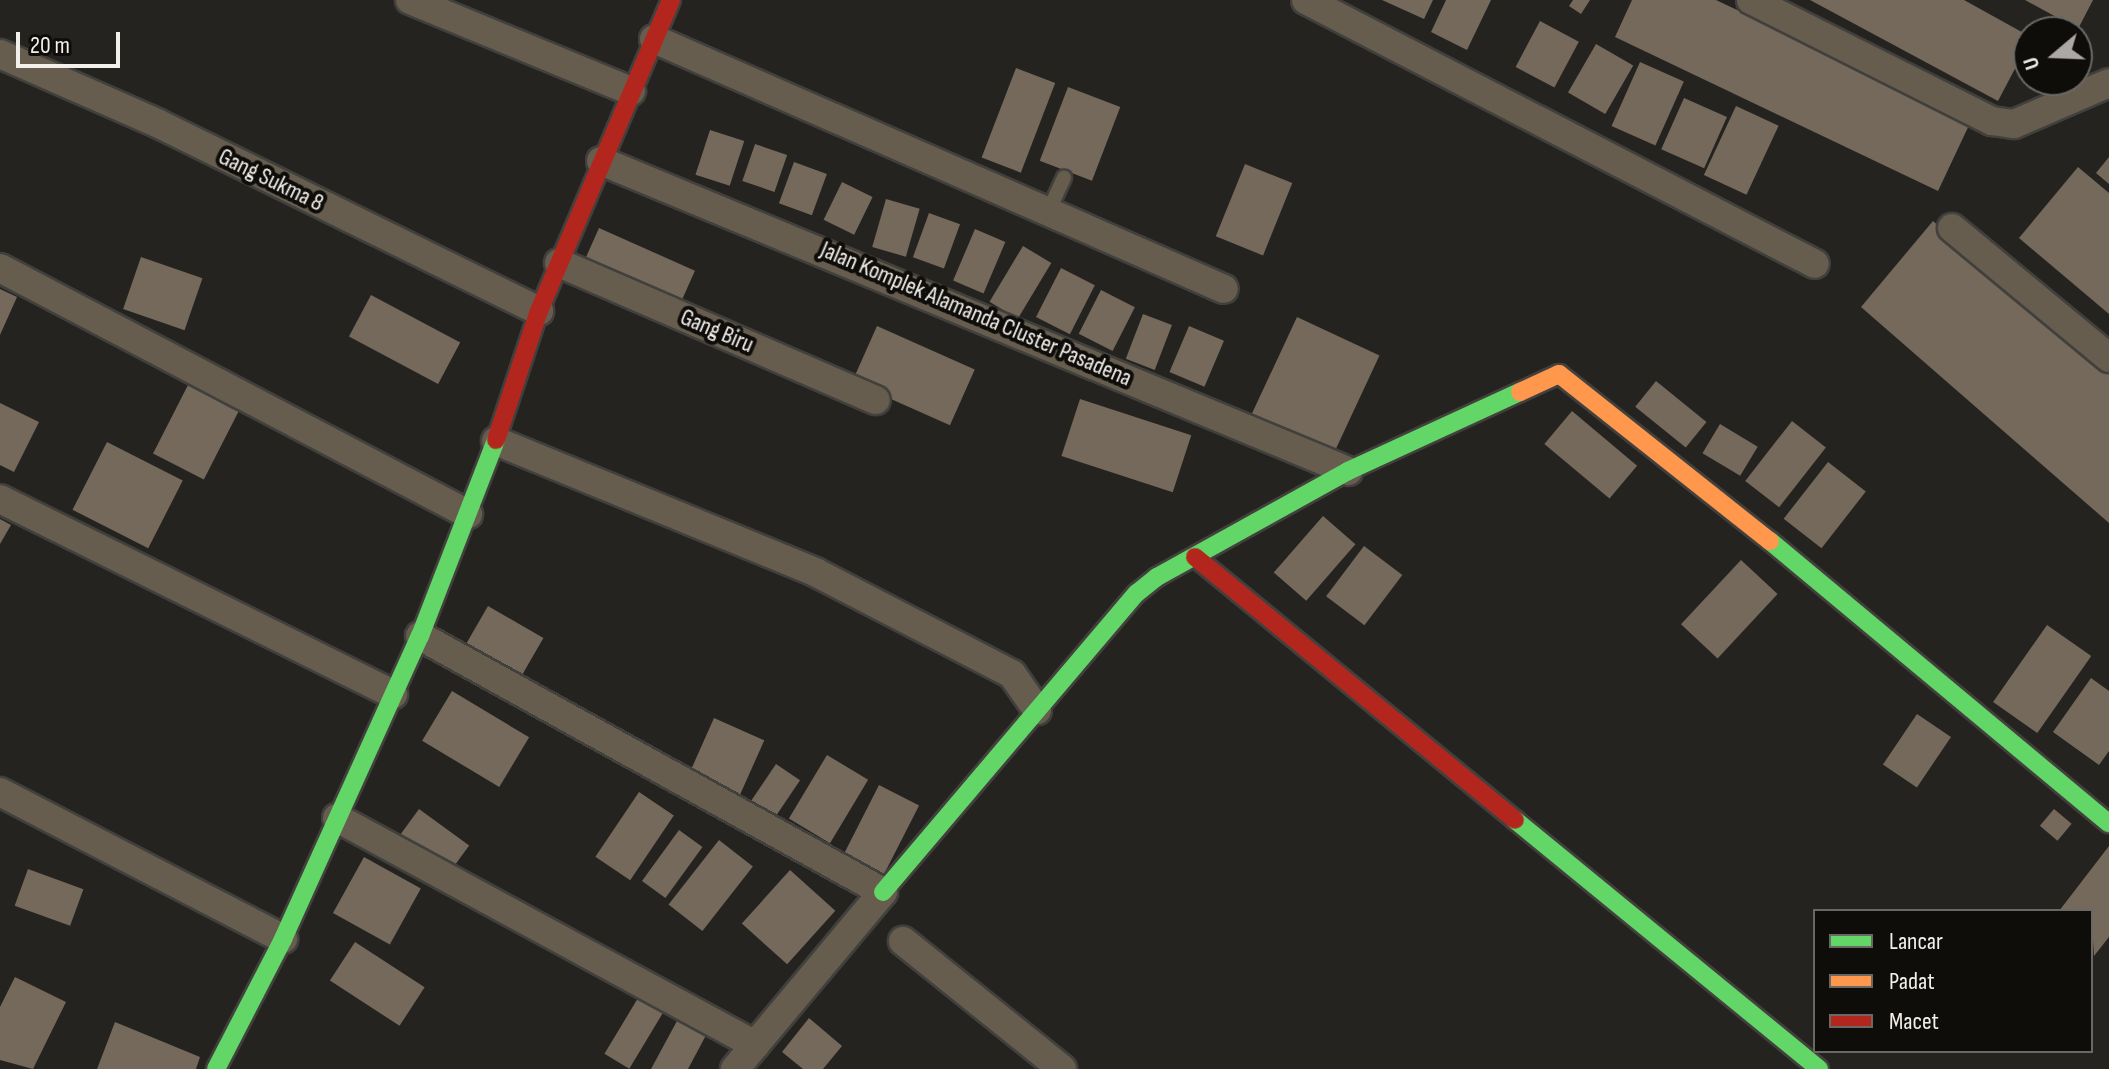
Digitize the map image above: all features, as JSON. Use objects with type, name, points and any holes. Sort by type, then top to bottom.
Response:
[{"type":"street","points":[[410,0],[631,91]]},
{"type":"street","points":[[216,1069],[283,939],[420,636],[496,441],[539,311],[671,0]]},
{"type":"street","points":[[1306,0],[1815,264]]},
{"type":"street","points":[[1751,0],[1992,121],[2014,124],[2109,83]]},
{"type":"street","points":[[654,39],[1224,289]]},
{"type":"street","name":"Gang Sukma 8","points":[[0,54],[157,123],[539,311]]},
{"type":"street","name":"Jalan Komplek Alamanda Cluster Pasadena","points":[[601,161],[1348,471]]},
{"type":"street","points":[[1952,228],[2109,358]]},
{"type":"street","name":"Gang Biru","points":[[559,263],[876,400]]},
{"type":"street","points":[[0,268],[468,514]]},
{"type":"street","points":[[735,1069],[1137,593],[1348,471],[1559,374],[1880,628],[2109,823]]},
{"type":"street","points":[[496,441],[815,572],[1012,674],[1037,710]]},
{"type":"street","points":[[0,499],[393,694]]},
{"type":"street","points":[[1195,557],[1819,1069]]},
{"type":"street","points":[[420,636],[883,892]]},
{"type":"street","points":[[0,792],[283,939]]},
{"type":"street","points":[[337,818],[755,1045]]},
{"type":"street","points":[[903,941],[1062,1069]]},
{"type":"lane","points":[[1048,212],[1064,178]]},
{"type":"building","points":[[1382,0],[1433,0],[1424,19]]},
{"type":"building","points":[[1446,0],[1491,0],[1467,50],[1431,32]]},
{"type":"building","points":[[1573,0],[1590,0],[1581,14],[1569,6]]},
{"type":"building","points":[[1632,0],[1716,0],[1971,121],[1938,191],[1615,37]]},
{"type":"building","points":[[1810,0],[1964,0],[2013,27],[2013,72],[1998,101]]},
{"type":"building","points":[[2025,0],[2093,0],[2085,16],[2054,16]]},
{"type":"building","points":[[1540,21],[1579,42],[1554,88],[1516,67]]},
{"type":"building","points":[[1596,44],[1633,66],[1605,114],[1568,92]]},
{"type":"building","points":[[1640,62],[1684,82],[1655,145],[1612,126]]},
{"type":"building","points":[[1016,68],[1055,83],[1021,173],[982,158]]},
{"type":"building","points":[[1068,87],[1120,107],[1092,181],[1040,161]]},
{"type":"building","points":[[1684,98],[1727,117],[1704,168],[1661,149]]},
{"type":"building","points":[[1736,106],[1779,126],[1746,195],[1704,175]]},
{"type":"building","points":[[710,130],[744,141],[730,186],[695,175]]},
{"type":"building","points":[[755,144],[787,155],[774,192],[742,181]]},
{"type":"building","points":[[2109,157],[2109,184],[2096,173]]},
{"type":"building","points":[[794,162],[827,174],[812,215],[779,203]]},
{"type":"building","points":[[1245,164],[1292,183],[1263,255],[1216,236]]},
{"type":"building","points":[[2078,167],[2109,193],[2109,314],[2019,238]]},
{"type":"building","points":[[842,182],[873,197],[854,235],[824,220]]},
{"type":"building","points":[[886,199],[920,209],[906,257],[872,247]]},
{"type":"building","points":[[929,213],[960,224],[944,268],[913,257]]},
{"type":"building","points":[[1933,221],[2109,368],[2109,523],[1861,307]]},
{"type":"building","points":[[599,228],[695,271],[676,314],[580,271]]},
{"type":"building","points":[[975,229],[1005,242],[983,293],[953,281]]},
{"type":"building","points":[[1023,246],[1051,263],[1018,319],[990,302]]},
{"type":"building","points":[[141,257],[202,278],[185,330],[123,309]]},
{"type":"building","points":[[1061,268],[1095,285],[1070,334],[1036,317]]},
{"type":"building","points":[[0,289],[17,297],[0,335]]},
{"type":"building","points":[[1101,290],[1135,307],[1113,351],[1079,334]]},
{"type":"building","points":[[371,295],[460,342],[438,384],[349,336]]},
{"type":"building","points":[[1143,314],[1172,325],[1155,370],[1126,359]]},
{"type":"building","points":[[1297,317],[1379,355],[1331,459],[1249,420]]},
{"type":"building","points":[[877,326],[975,370],[950,425],[852,382]]},
{"type":"building","points":[[1189,326],[1224,341],[1204,387],[1169,372]]},
{"type":"building","points":[[1656,381],[1707,422],[1686,448],[1635,407]]},
{"type":"building","points":[[188,385],[239,411],[204,479],[153,454]]},
{"type":"building","points":[[1080,399],[1191,435],[1173,492],[1061,456]]},
{"type":"building","points":[[0,403],[39,422],[14,472],[0,465]]},
{"type":"building","points":[[1572,411],[1637,466],[1609,499],[1544,444]]},
{"type":"building","points":[[1792,421],[1826,447],[1779,507],[1745,481]]},
{"type":"building","points":[[1720,424],[1758,447],[1740,476],[1702,453]]},
{"type":"building","points":[[107,442],[183,481],[148,548],[72,510]]},
{"type":"building","points":[[1828,462],[1866,492],[1821,548],[1784,519]]},
{"type":"building","points":[[1323,516],[1355,544],[1306,601],[1274,573]]},
{"type":"building","points":[[0,519],[11,525],[0,544]]},
{"type":"building","points":[[1364,546],[1402,575],[1364,625],[1326,596]]},
{"type":"building","points":[[1741,560],[1778,594],[1718,658],[1681,624]]},
{"type":"building","points":[[488,606],[543,638],[517,683],[462,651]]},
{"type":"building","points":[[2047,625],[2091,656],[2037,733],[1993,702]]},
{"type":"building","points":[[2091,678],[2109,691],[2109,751],[2099,765],[2053,732]]},
{"type":"building","points":[[452,691],[529,737],[499,787],[422,741]]},
{"type":"building","points":[[1917,714],[1951,737],[1917,787],[1883,765]]},
{"type":"building","points":[[714,718],[764,740],[739,796],[689,774]]},
{"type":"building","points":[[827,755],[868,780],[830,843],[789,818]]},
{"type":"building","points":[[776,764],[800,780],[775,818],[751,801]]},
{"type":"building","points":[[879,785],[919,805],[882,878],[842,857]]},
{"type":"building","points":[[639,792],[674,815],[630,880],[595,857]]},
{"type":"building","points":[[419,809],[469,845],[449,874],[398,837]]},
{"type":"building","points":[[2054,809],[2072,824],[2057,841],[2040,826]]},
{"type":"building","points":[[679,830],[702,847],[665,898],[642,881]]},
{"type":"building","points":[[719,840],[753,866],[702,931],[669,905]]},
{"type":"building","points":[[2109,846],[2109,937],[2094,956],[2093,909],[2061,909]]},
{"type":"building","points":[[364,857],[421,889],[390,944],[333,913]]},
{"type":"building","points":[[28,869],[83,889],[70,926],[15,906]]},
{"type":"building","points":[[790,870],[835,911],[787,964],[742,924]]},
{"type":"building","points":[[355,942],[425,987],[400,1026],[330,981]]},
{"type":"building","points":[[15,977],[66,1002],[33,1069],[0,1060],[0,1007]]},
{"type":"building","points":[[641,993],[666,1008],[629,1069],[604,1054]]},
{"type":"building","points":[[684,1008],[712,1024],[688,1069],[651,1069]]},
{"type":"building","points":[[809,1018],[842,1046],[823,1069],[803,1069],[782,1052]]},
{"type":"building","points":[[115,1022],[200,1057],[196,1069],[97,1069]]},
{"type":"traffic: fast","points":[[883,892],[1137,593],[1157,577],[1348,471],[1520,392]]},
{"type":"traffic: fast","points":[[216,1069],[283,939],[420,636],[496,440]]},
{"type":"traffic: fast","points":[[1770,541],[2109,823]]},
{"type":"traffic: fast","points":[[1515,820],[1819,1069]]},
{"type":"traffic: slow","points":[[1520,392],[1559,374],[1770,541]]},
{"type":"traffic: jam","points":[[496,440],[539,311],[671,0]]},
{"type":"traffic: jam","points":[[1195,557],[1515,820]]}]
